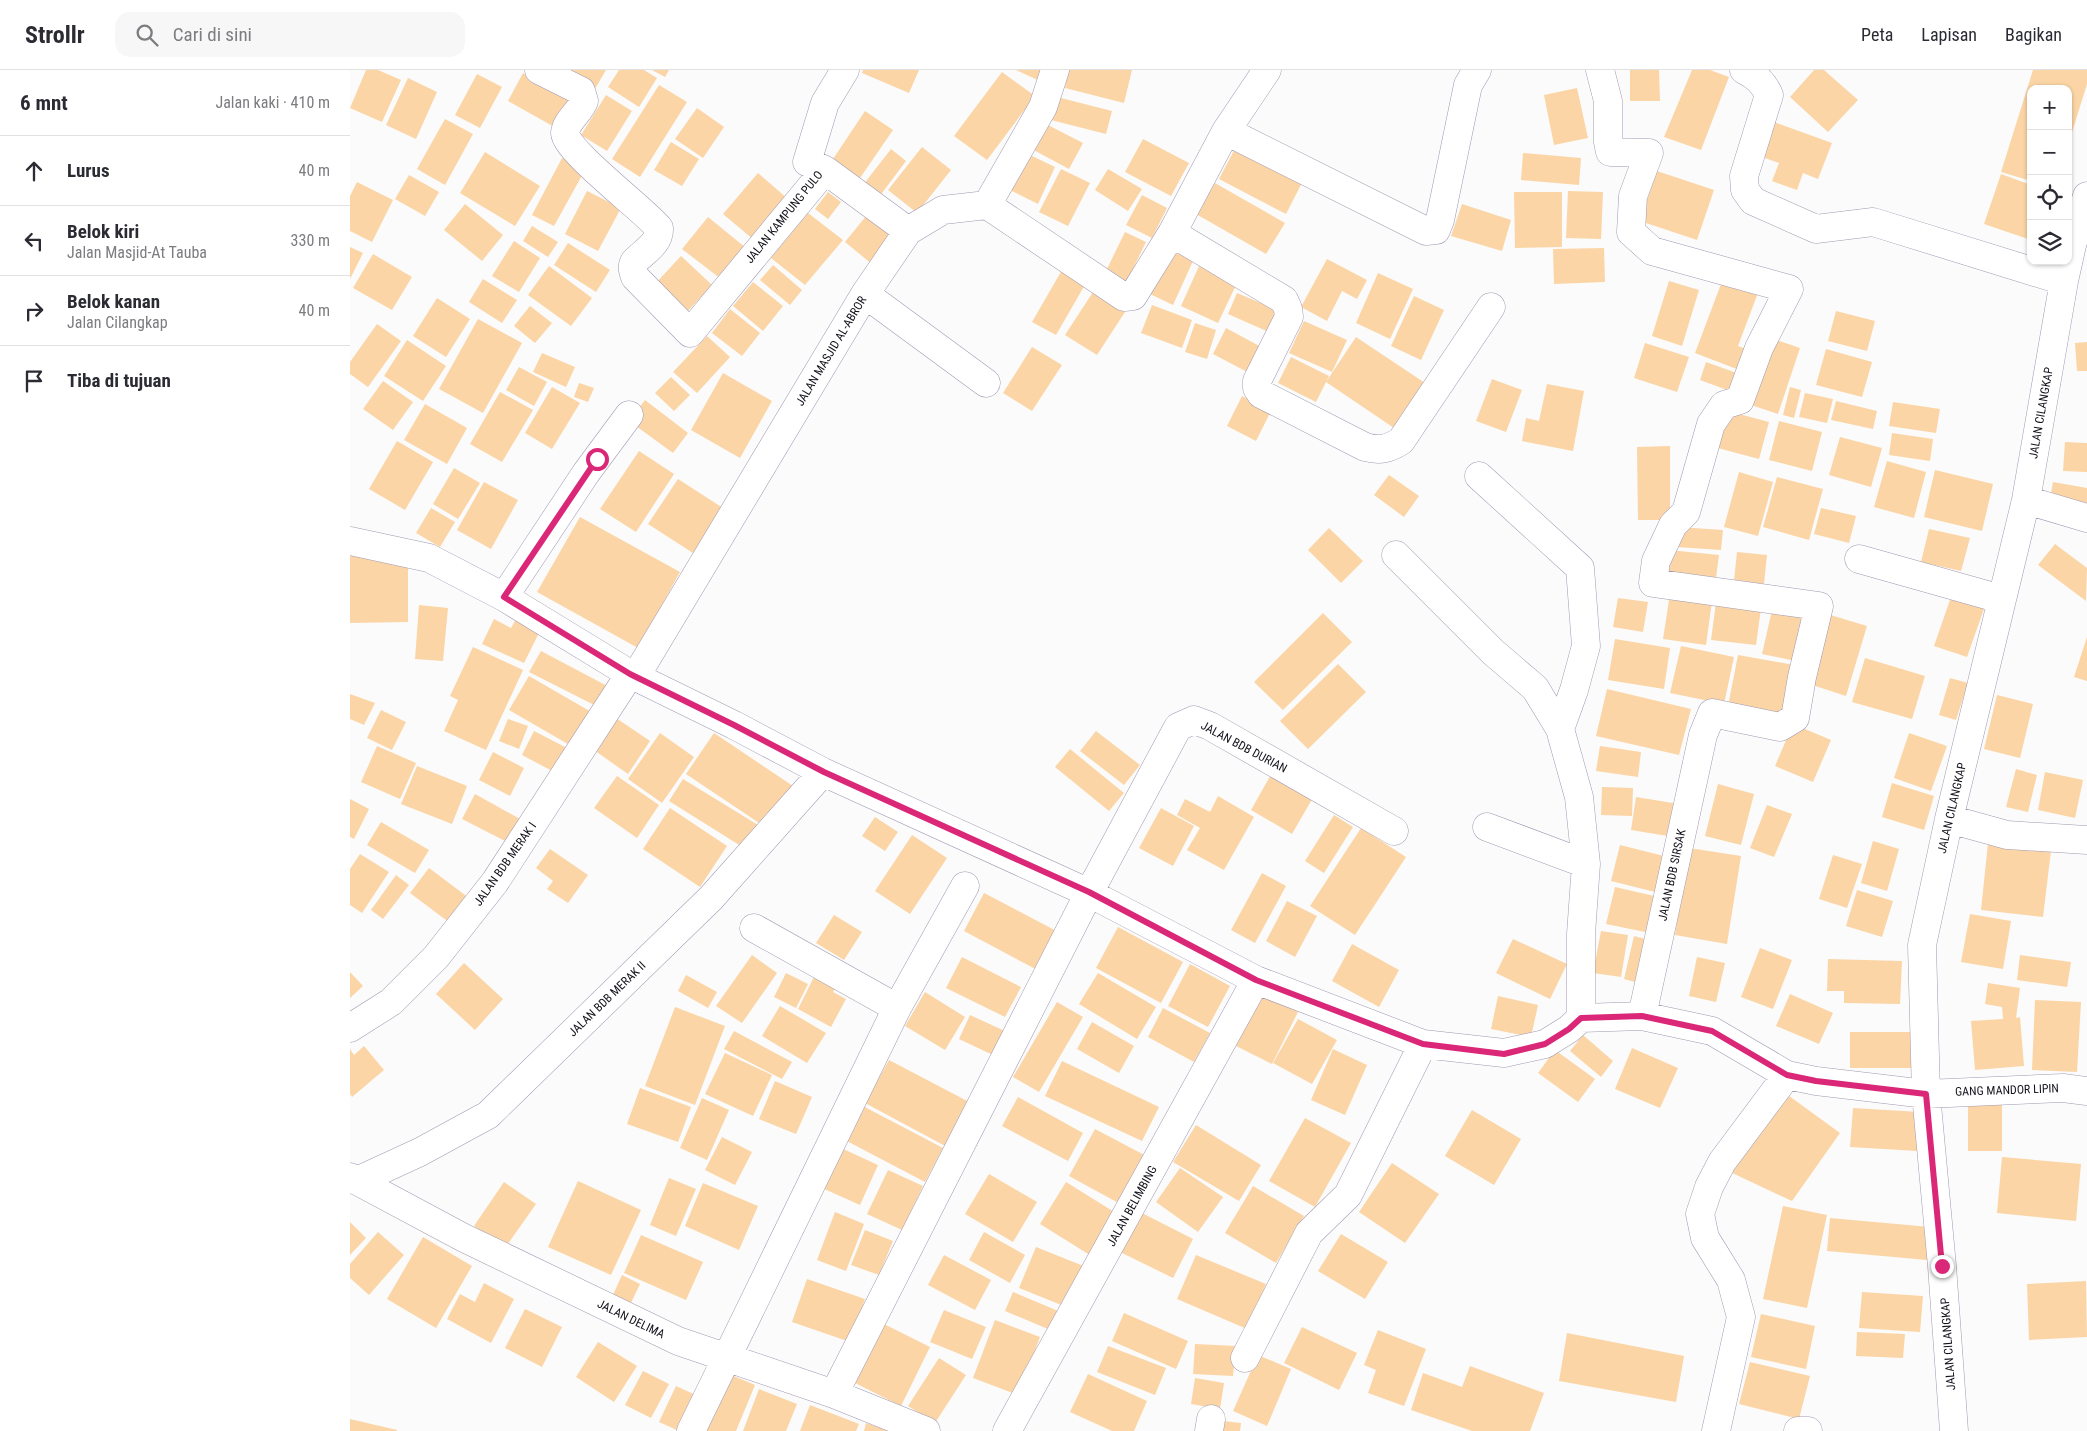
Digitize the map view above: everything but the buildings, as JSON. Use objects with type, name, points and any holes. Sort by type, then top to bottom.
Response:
[{"type":"street","name":"JALAN KAMPUNG PULO","points":[[539,70],[581,91],[584,101],[568,124],[565,131],[566,138],[577,152],[659,228],[656,242],[632,264],[632,270],[635,277],[690,333],[825,170],[807,162],[824,103],[845,70]]},
{"type":"street","points":[[1055,70],[1043,107],[987,205],[1124,297],[1133,296],[1172,233],[1226,131],[1267,70]]},
{"type":"street","points":[[1226,131],[1426,231],[1436,230],[1440,220],[1468,85],[1478,70]]},
{"type":"street","name":"JALAN BDB SIRSAK","points":[[1600,70],[1608,101],[1608,142],[1610,152],[1649,153],[1633,196],[1630,232],[1652,251],[1790,289],[1759,348],[1740,400],[1724,404],[1711,424],[1686,512],[1673,525],[1656,561],[1653,583],[1820,606],[1802,677],[1795,718],[1780,727],[1712,714],[1702,735],[1642,1016]]},
{"type":"street","points":[[1744,70],[1764,84],[1769,94],[1744,176],[1745,190],[1753,201],[1816,228],[1873,222],[2064,281]]},
{"type":"street","points":[[825,170],[908,231]]},
{"type":"street","name":"JALAN CILANGKAP","points":[[1954,1431],[1943,1276],[1926,1094],[1922,945],[1949,819],[2026,500],[2064,281],[2080,246],[2087,196]]},
{"type":"street","name":"JALAN MASJID AL-ABROR","points":[[633,675],[865,294],[908,231],[943,210],[987,205]]},
{"type":"street","points":[[1172,233],[1284,300],[1289,316],[1257,381],[1257,388],[1261,394],[1365,447],[1376,450],[1389,448],[1401,441],[1491,307]]},
{"type":"street","points":[[865,294],[986,383]]},
{"type":"street","points":[[504,597],[586,473],[629,415]]},
{"type":"street","points":[[1479,476],[1580,568],[1586,646],[1574,690],[1560,729]]},
{"type":"street","points":[[2026,500],[2087,518]]},
{"type":"street","points":[[350,541],[429,558],[504,597],[633,675],[824,772],[1089,892],[1256,980],[1423,1044],[1504,1054],[1545,1044],[1569,1029],[1581,1018],[1581,934],[1586,864],[1579,797],[1560,729],[1535,688],[1493,652],[1396,555]]},
{"type":"street","points":[[1859,559],[2001,599]]},
{"type":"street","name":"JALAN BDB MERAK I","points":[[350,1028],[391,1002],[436,957],[495,882],[633,675]]},
{"type":"street","name":"JALAN BDB DURIAN","points":[[1089,892],[1178,727],[1194,720],[1210,726],[1394,831]]},
{"type":"street","name":"JALAN BDB MERAK II","points":[[353,1179],[420,1152],[488,1115],[711,898],[824,772]]},
{"type":"street","points":[[1949,819],[2007,835],[2087,840]]},
{"type":"street","points":[[1487,827],[1586,864]]},
{"type":"street","points":[[691,1431],[897,1008],[965,886]]},
{"type":"street","points":[[834,1394],[1089,892]]},
{"type":"street","points":[[754,928],[897,1008]]},
{"type":"street","name":"JALAN BELIMBING","points":[[1006,1431],[1256,980]]},
{"type":"street","name":"GANG MANDOR LIPIN","points":[[1581,1018],[1642,1016],[1712,1031],[1787,1075],[1816,1081],[1926,1094],[2063,1088],[2087,1092]]},
{"type":"street","points":[[1245,1358],[1309,1232],[1348,1195],[1423,1044]]},
{"type":"street","points":[[1716,1431],[1741,1317],[1732,1280],[1705,1238],[1700,1214],[1709,1187],[1722,1162],[1787,1075]]},
{"type":"street","name":"JALAN DELIMA","points":[[353,1179],[464,1238],[678,1341],[834,1394],[926,1431]]},
{"type":"street","points":[[1798,1431],[1808,1431]]},
{"type":"route","points":[[597,459],[504,597],[630,674],[824,772],[1089,892],[1256,980],[1423,1044],[1504,1054],[1545,1044],[1569,1029],[1581,1018],[1642,1016],[1712,1031],[1787,1075],[1816,1081],[1926,1094],[1942,1266]]}]
